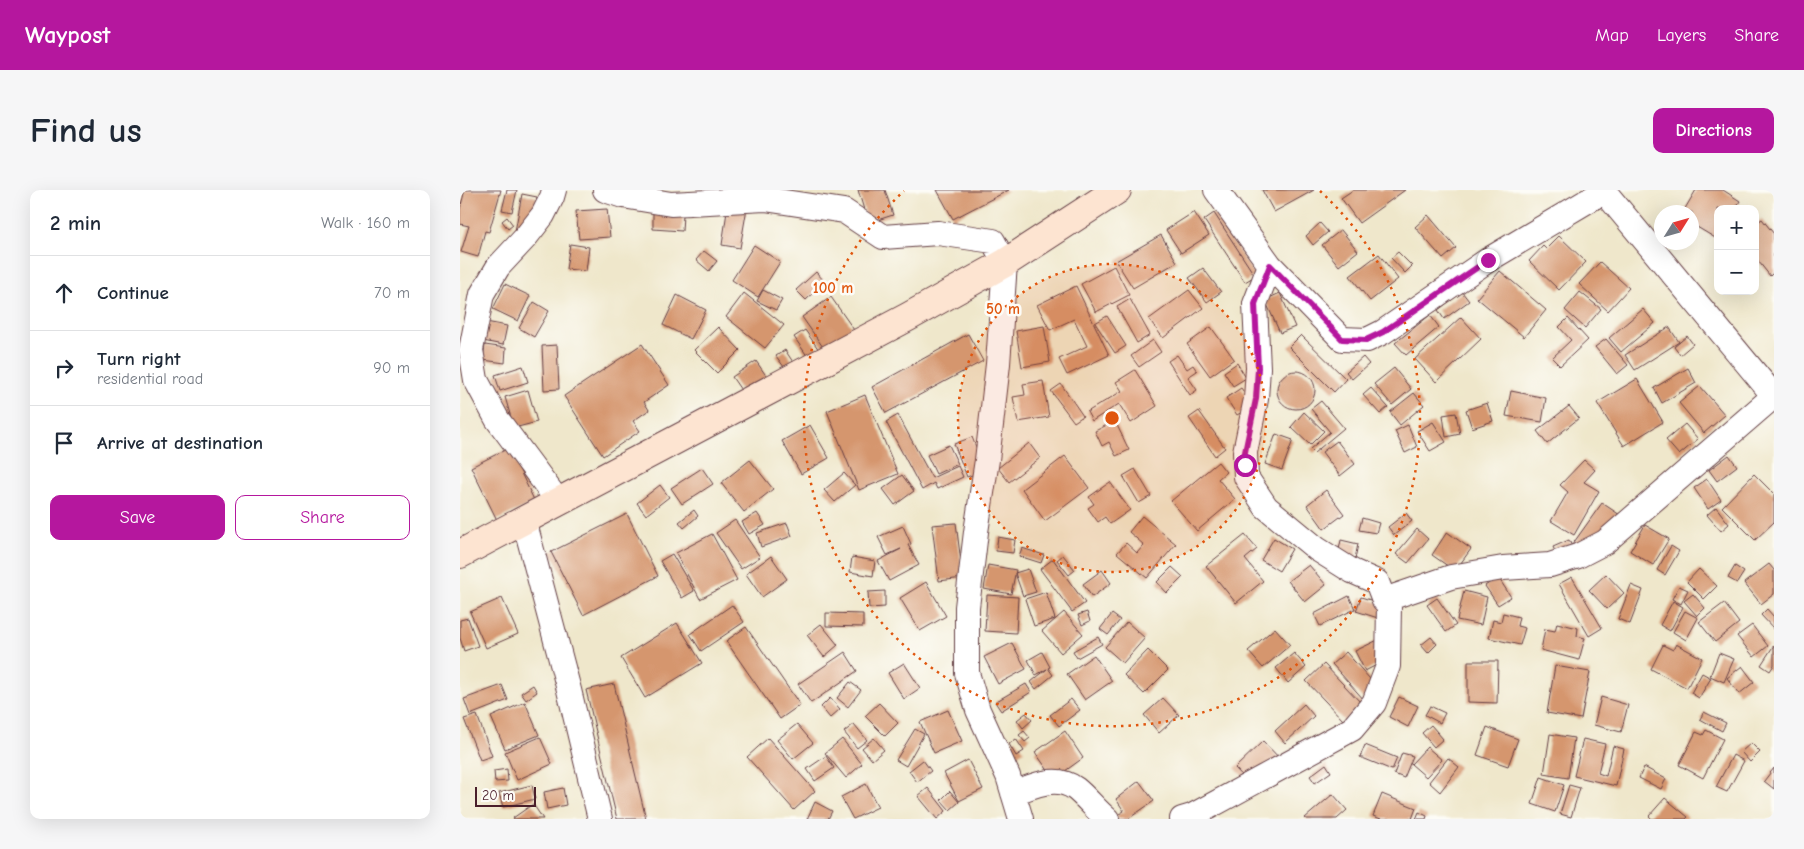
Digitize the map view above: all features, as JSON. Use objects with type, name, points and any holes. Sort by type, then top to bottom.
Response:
[{"type":"main road","points":[[460,554],[908,317],[1005,263],[1117,190]]},
{"type":"street","points":[[554,190],[544,216],[498,268],[482,294],[471,350],[476,380],[497,420],[558,502]]},
{"type":"street","points":[[605,190],[623,196],[671,204],[765,194],[844,211],[883,237],[938,232],[993,242],[1005,263],[998,364],[967,607],[967,673],[978,710],[1008,776],[1021,819]]},
{"type":"street","points":[[725,414],[1122,190]]},
{"type":"street","points":[[1216,190],[1270,265],[1342,339],[1366,340],[1383,332],[1488,260],[1605,190],[1774,396],[1605,542],[1578,556],[1550,565],[1503,568],[1451,577],[1384,600]]},
{"type":"street","points":[[1182,819],[1192,816],[1352,729],[1374,703],[1388,666],[1389,604],[1384,600],[1376,582],[1352,571],[1317,550],[1266,507],[1246,477],[1245,452],[1256,399],[1258,368],[1255,304],[1270,265]]},
{"type":"street","points":[[524,520],[569,690],[600,819]]},
{"type":"street","points":[[1013,793],[1040,783],[1058,781],[1076,789],[1095,810],[1107,819]]},
{"type":"building","points":[[465,190],[501,190],[489,232],[485,231],[478,257],[461,252],[469,226],[460,224],[460,209]]},
{"type":"building","points":[[507,190],[517,190],[512,212],[502,210]]},
{"type":"building","points":[[858,190],[885,190],[893,215],[868,223]]},
{"type":"building","points":[[937,190],[1009,190],[953,219]]},
{"type":"building","points":[[1262,190],[1314,190],[1274,212]]},
{"type":"building","points":[[1353,190],[1405,190],[1359,223],[1341,198]]},
{"type":"building","points":[[1696,190],[1723,190],[1740,201],[1738,205],[1714,205],[1714,237],[1699,228],[1699,205],[1687,205]]},
{"type":"building","points":[[522,194],[537,197],[530,240],[514,237]]},
{"type":"building","points":[[728,205],[747,208],[740,248],[722,245]]},
{"type":"building","points":[[607,209],[610,237],[579,239],[576,211]]},
{"type":"building","points":[[1194,212],[1209,235],[1181,253],[1166,230]]},
{"type":"building","points":[[653,213],[683,215],[682,231],[653,229]]},
{"type":"building","points":[[1214,213],[1255,276],[1245,282],[1204,220]]},
{"type":"building","points":[[1428,215],[1456,248],[1443,259],[1415,227]]},
{"type":"building","points":[[507,217],[513,225],[508,229],[502,221]]},
{"type":"building","points":[[1762,219],[1774,234],[1774,272],[1770,276],[1759,262],[1759,221]]},
{"type":"building","points":[[1320,223],[1328,232],[1313,245],[1306,236]]},
{"type":"building","points":[[1341,230],[1358,251],[1339,266],[1322,245]]},
{"type":"building","points":[[1161,235],[1177,262],[1133,288],[1116,261]]},
{"type":"building","points":[[1559,236],[1586,262],[1559,290],[1529,261],[1543,246],[1546,249]]},
{"type":"building","points":[[570,244],[589,247],[586,271],[566,269]]},
{"type":"building","points":[[754,245],[780,262],[758,297],[732,280]]},
{"type":"building","points":[[704,251],[717,261],[709,271],[696,260]]},
{"type":"building","points":[[1398,252],[1412,266],[1405,273],[1391,258]]},
{"type":"building","points":[[1379,254],[1398,279],[1370,301],[1350,276]]},
{"type":"building","points":[[1600,262],[1629,288],[1608,311],[1579,284]]},
{"type":"building","points":[[1114,266],[1129,295],[1096,312],[1081,284]]},
{"type":"building","points":[[1203,268],[1221,292],[1207,302],[1189,278]]},
{"type":"building","points":[[1500,271],[1546,310],[1524,337],[1477,298]]},
{"type":"building","points":[[816,272],[825,282],[806,300],[796,290]]},
{"type":"building","points":[[505,284],[530,296],[518,321],[493,309]]},
{"type":"building","points":[[1076,286],[1109,355],[1067,375],[1059,359],[1087,346],[1074,319],[1050,330],[1037,305]]},
{"type":"building","points":[[763,290],[782,300],[776,310],[757,301]]},
{"type":"building","points":[[1189,290],[1203,308],[1163,338],[1149,319]]},
{"type":"building","points":[[1462,292],[1469,301],[1444,319],[1438,310]]},
{"type":"building","points":[[1580,292],[1601,309],[1585,328],[1565,310]]},
{"type":"building","points":[[744,293],[784,325],[765,348],[726,317]]},
{"type":"building","points":[[1280,293],[1295,327],[1280,333],[1265,300]]},
{"type":"building","points":[[677,295],[706,310],[691,339],[663,325]]},
{"type":"building","points":[[831,297],[854,330],[825,350],[802,317]]},
{"type":"building","points":[[1130,299],[1150,335],[1137,343],[1117,307]]},
{"type":"building","points":[[534,302],[549,311],[534,337],[519,328]]},
{"type":"building","points":[[1643,309],[1655,323],[1621,352],[1609,338]]},
{"type":"building","points":[[1430,315],[1439,327],[1406,355],[1395,343]]},
{"type":"building","points":[[1107,316],[1126,346],[1115,353],[1095,323]]},
{"type":"building","points":[[1461,317],[1481,339],[1436,382],[1415,359]]},
{"type":"building","points":[[1568,318],[1588,340],[1560,366],[1552,358],[1571,340],[1559,327]]},
{"type":"building","points":[[486,322],[507,326],[503,345],[483,341]]},
{"type":"building","points":[[1044,326],[1050,362],[1022,367],[1016,331]]},
{"type":"building","points":[[718,327],[740,350],[717,373],[694,350]]},
{"type":"building","points":[[1211,327],[1234,359],[1210,376],[1187,344]]},
{"type":"building","points":[[1669,327],[1679,342],[1635,370],[1625,355]]},
{"type":"building","points":[[805,330],[819,350],[808,357],[794,337]]},
{"type":"building","points":[[968,334],[983,361],[886,413],[872,387]]},
{"type":"building","points":[[1301,335],[1346,379],[1334,392],[1289,347]]},
{"type":"building","points":[[1687,336],[1693,344],[1680,355],[1674,347]]},
{"type":"building","points":[[1606,339],[1628,365],[1617,374],[1595,347]]},
{"type":"building","points":[[1153,340],[1161,352],[1139,367],[1131,356]]},
{"type":"building","points":[[642,344],[669,385],[644,402],[649,410],[633,421],[640,431],[603,456],[564,396]]},
{"type":"building","points":[[485,345],[506,348],[505,363],[483,360]]},
{"type":"building","points":[[557,345],[559,389],[544,390],[542,346]]},
{"type":"building","points":[[785,350],[795,365],[787,371],[776,356]]},
{"type":"building","points":[[1177,355],[1187,369],[1193,365],[1197,371],[1188,377],[1197,390],[1190,395],[1168,361]]},
{"type":"building","points":[[1363,357],[1369,364],[1352,379],[1346,372]]},
{"type":"building","points":[[756,361],[767,377],[743,393],[732,377]]},
{"type":"building","points":[[1237,363],[1246,378],[1233,386],[1224,372]]},
{"type":"building","points":[[523,366],[528,382],[500,391],[495,375]]},
{"type":"building","points":[[1394,368],[1411,389],[1392,405],[1374,384]]},
{"type":"building","points":[[1688,368],[1696,383],[1662,403],[1654,388]]},
{"type":"building","points":[[1135,370],[1157,406],[1131,423],[1119,404],[1092,421],[1087,412],[1122,391],[1116,382]]},
{"type":"building","points":[[1296,371],[1309,377],[1315,390],[1309,403],[1296,409],[1283,403],[1277,390],[1283,377]]},
{"type":"building","points":[[1637,379],[1663,422],[1624,446],[1597,403]]},
{"type":"building","points":[[1043,381],[1049,417],[1018,422],[1013,397],[1025,395],[1023,384]]},
{"type":"building","points":[[1061,384],[1083,416],[1074,422],[1051,391]]},
{"type":"building","points":[[1700,386],[1725,415],[1704,433],[1679,403]]},
{"type":"building","points":[[1241,388],[1253,405],[1237,415],[1226,398]]},
{"type":"building","points":[[1371,388],[1388,407],[1380,414],[1363,395]]},
{"type":"building","points":[[528,390],[537,422],[514,428],[505,397]]},
{"type":"building","points":[[1511,391],[1546,398],[1542,422],[1506,416]]},
{"type":"building","points":[[1414,393],[1424,405],[1400,425],[1390,412]]},
{"type":"building","points":[[865,395],[898,474],[859,490],[827,411]]},
{"type":"building","points":[[1321,401],[1344,428],[1314,453],[1310,449],[1330,432],[1311,409]]},
{"type":"building","points":[[1487,403],[1493,421],[1472,428],[1466,410]]},
{"type":"building","points":[[1569,406],[1579,418],[1547,444],[1537,431]]},
{"type":"building","points":[[1199,411],[1225,448],[1215,456],[1189,418]]},
{"type":"building","points":[[1304,412],[1324,431],[1310,445],[1291,427]]},
{"type":"building","points":[[1456,413],[1460,434],[1446,437],[1443,415]]},
{"type":"building","points":[[898,415],[932,478],[958,466],[963,477],[937,489],[934,483],[922,490],[886,422]]},
{"type":"building","points":[[1115,421],[1129,450],[1116,456],[1109,442],[1102,446],[1095,431]]},
{"type":"building","points":[[1433,422],[1446,442],[1430,451],[1417,431]]},
{"type":"building","points":[[1685,424],[1698,439],[1679,455],[1666,440]]},
{"type":"building","points":[[810,425],[829,458],[801,474],[782,441]]},
{"type":"building","points":[[1408,425],[1417,447],[1405,453],[1395,431]]},
{"type":"building","points":[[1276,434],[1293,440],[1282,470],[1265,464]]},
{"type":"building","points":[[972,437],[985,470],[967,477],[954,444]]},
{"type":"building","points":[[1337,441],[1355,464],[1340,476],[1322,452]]},
{"type":"building","points":[[1029,443],[1040,458],[1009,482],[998,468]]},
{"type":"building","points":[[949,445],[958,464],[936,474],[927,455]]},
{"type":"building","points":[[509,448],[535,502],[497,520],[471,467]]},
{"type":"building","points":[[1729,455],[1737,466],[1717,481],[1709,470]]},
{"type":"building","points":[[1065,456],[1089,488],[1045,521],[1022,489]]},
{"type":"building","points":[[750,460],[773,489],[744,512],[721,483]]},
{"type":"building","points":[[1584,460],[1595,470],[1584,482],[1599,491],[1574,535],[1551,521],[1568,492],[1560,485]]},
{"type":"building","points":[[1218,462],[1226,472],[1218,479],[1235,499],[1197,531],[1171,501]]},
{"type":"building","points":[[702,468],[713,484],[682,504],[671,488]]},
{"type":"building","points":[[1135,469],[1151,496],[1139,503],[1123,476]]},
{"type":"building","points":[[844,473],[855,485],[835,502],[824,490]]},
{"type":"building","points":[[1754,474],[1774,494],[1774,522],[1755,540],[1722,507]]},
{"type":"building","points":[[902,475],[914,491],[895,505],[883,489]]},
{"type":"building","points":[[1707,479],[1721,500],[1708,509],[1694,488]]},
{"type":"building","points":[[1110,482],[1130,510],[1110,524],[1105,517],[1098,522],[1088,508],[1094,504],[1089,497]]},
{"type":"building","points":[[660,485],[669,497],[646,515],[637,503]]},
{"type":"building","points":[[1326,490],[1344,514],[1324,529],[1307,505]]},
{"type":"building","points":[[1602,503],[1620,515],[1590,557],[1572,545]]},
{"type":"building","points":[[1716,507],[1729,524],[1721,531],[1707,515]]},
{"type":"building","points":[[694,510],[698,516],[684,528],[679,522]]},
{"type":"building","points":[[757,513],[765,525],[749,534],[742,522]]},
{"type":"building","points":[[1406,513],[1412,521],[1394,535],[1388,527]]},
{"type":"building","points":[[627,514],[658,576],[583,615],[551,552]]},
{"type":"building","points":[[1142,516],[1176,544],[1147,578],[1117,553],[1126,543],[1137,553],[1144,545],[1129,532]]},
{"type":"building","points":[[1362,518],[1379,523],[1376,533],[1359,530]]},
{"type":"building","points":[[735,520],[760,557],[741,569],[716,533]]},
{"type":"building","points":[[787,523],[792,536],[761,547],[757,533]]},
{"type":"building","points":[[956,523],[963,578],[939,581],[932,525]]},
{"type":"building","points":[[1645,525],[1669,539],[1653,565],[1630,551]]},
{"type":"building","points":[[903,526],[911,544],[908,545],[919,565],[889,581],[878,561],[901,549],[887,555],[878,537]]},
{"type":"building","points":[[1417,529],[1428,539],[1408,563],[1396,554]]},
{"type":"building","points":[[1447,532],[1471,549],[1455,571],[1432,555]]},
{"type":"building","points":[[712,534],[737,580],[700,599],[676,553]]},
{"type":"building","points":[[1245,535],[1257,549],[1245,559],[1263,581],[1236,603],[1206,566]]},
{"type":"building","points":[[998,537],[1015,540],[1013,553],[996,551]]},
{"type":"building","points":[[1274,538],[1292,549],[1279,571],[1261,560]]},
{"type":"building","points":[[1341,540],[1358,544],[1354,564],[1337,560]]},
{"type":"building","points":[[1569,540],[1579,562],[1563,569],[1553,547]]},
{"type":"building","points":[[1671,546],[1679,551],[1665,575],[1657,570]]},
{"type":"building","points":[[1022,548],[1044,555],[1041,563],[1019,556]]},
{"type":"building","points":[[672,554],[694,591],[682,598],[660,561]]},
{"type":"building","points":[[1063,555],[1075,570],[1069,575],[1057,560]]},
{"type":"building","points":[[771,556],[787,579],[762,597],[746,574]]},
{"type":"building","points":[[852,557],[875,561],[873,576],[850,572]]},
{"type":"building","points":[[1053,559],[1085,603],[1072,612],[1040,569]]},
{"type":"building","points":[[1769,564],[1774,570],[1774,594],[1761,604],[1744,583]]},
{"type":"building","points":[[988,565],[1016,570],[1011,594],[984,589]]},
{"type":"building","points":[[1309,565],[1326,585],[1305,602],[1288,581]]},
{"type":"building","points":[[1735,566],[1744,572],[1737,583],[1728,578]]},
{"type":"building","points":[[1172,567],[1183,577],[1167,593],[1157,582]]},
{"type":"building","points":[[1028,569],[1036,592],[1023,596],[1015,573]]},
{"type":"building","points":[[1699,569],[1717,586],[1704,599],[1687,582]]},
{"type":"building","points":[[1102,570],[1111,583],[1092,597],[1083,584]]},
{"type":"building","points":[[1606,574],[1624,593],[1607,609],[1589,590]]},
{"type":"building","points":[[1498,577],[1511,597],[1498,605],[1485,586]]},
{"type":"building","points":[[1572,577],[1602,628],[1589,636],[1559,584]]},
{"type":"building","points":[[926,582],[946,616],[920,631],[900,598]]},
{"type":"building","points":[[1631,585],[1643,590],[1630,624],[1618,619]]},
{"type":"building","points":[[1679,586],[1688,590],[1681,604],[1672,599]]},
{"type":"building","points":[[885,591],[885,607],[869,608],[868,592]]},
{"type":"building","points":[[1464,591],[1487,597],[1481,625],[1457,620]]},
{"type":"building","points":[[1046,592],[1055,619],[1034,626],[1025,599]]},
{"type":"building","points":[[1693,594],[1705,608],[1697,616],[1684,601]]},
{"type":"building","points":[[987,595],[1018,597],[1016,633],[985,631]]},
{"type":"building","points":[[1349,596],[1355,609],[1320,626],[1314,614]]},
{"type":"building","points":[[1361,597],[1386,605],[1381,619],[1356,611]]},
{"type":"building","points":[[502,598],[518,634],[486,648],[470,612]]},
{"type":"building","points":[[1437,598],[1456,625],[1446,632],[1427,605]]},
{"type":"building","points":[[1673,601],[1683,607],[1670,631],[1660,625]]},
{"type":"building","points":[[1724,603],[1739,623],[1715,642],[1699,622]]},
{"type":"building","points":[[732,605],[744,622],[701,651],[690,634]]},
{"type":"building","points":[[1767,609],[1774,617],[1774,629],[1761,615]]},
{"type":"building","points":[[1685,611],[1698,618],[1686,640],[1673,632]]},
{"type":"building","points":[[1064,612],[1083,634],[1061,653],[1042,631]]},
{"type":"building","points":[[1087,612],[1090,621],[1082,625],[1078,615]]},
{"type":"building","points":[[826,613],[863,614],[863,627],[826,626]]},
{"type":"building","points":[[1503,613],[1519,617],[1517,626],[1525,628],[1520,645],[1489,638],[1493,620],[1501,622]]},
{"type":"building","points":[[1112,614],[1120,620],[1108,635],[1100,629]]},
{"type":"building","points":[[468,618],[478,646],[464,651],[460,638],[460,620]]},
{"type":"building","points":[[1127,622],[1145,638],[1123,663],[1105,647]]},
{"type":"building","points":[[677,623],[702,663],[645,698],[621,658]]},
{"type":"building","points":[[1557,623],[1578,628],[1577,636],[1585,638],[1579,660],[1541,650],[1545,629],[1555,631]]},
{"type":"building","points":[[821,624],[838,645],[824,657],[807,635]]},
{"type":"building","points":[[1752,625],[1768,646],[1754,657],[1737,636]]},
{"type":"building","points":[[746,627],[800,705],[780,719],[726,641]]},
{"type":"building","points":[[1275,628],[1290,645],[1263,668],[1248,651]]},
{"type":"building","points":[[1386,636],[1396,655],[1365,671],[1355,651]]},
{"type":"building","points":[[1098,637],[1102,644],[1077,658],[1073,651]]},
{"type":"building","points":[[1431,637],[1437,644],[1428,653],[1421,645]]},
{"type":"building","points":[[1012,643],[1026,669],[998,684],[984,657]]},
{"type":"building","points":[[1676,644],[1702,658],[1687,688],[1651,669],[1663,645],[1673,650]]},
{"type":"building","points":[[1774,645],[1774,665],[1770,671],[1761,665]]},
{"type":"building","points":[[1148,650],[1168,670],[1144,694],[1124,675]]},
{"type":"building","points":[[845,652],[857,671],[811,703],[798,684]]},
{"type":"building","points":[[1042,652],[1053,675],[1036,689],[1031,682],[1047,669],[1036,675],[1028,660]]},
{"type":"building","points":[[1346,652],[1378,688],[1365,701],[1332,664]]},
{"type":"building","points":[[1294,653],[1306,667],[1288,683],[1276,668]]},
{"type":"building","points":[[1719,653],[1734,659],[1724,682],[1710,676]]},
{"type":"building","points":[[1094,655],[1112,681],[1085,700],[1067,674]]},
{"type":"building","points":[[1468,661],[1498,661],[1497,703],[1468,702]]},
{"type":"building","points":[[904,663],[920,688],[904,699],[888,673]]},
{"type":"building","points":[[1324,664],[1362,704],[1344,721],[1306,681]]},
{"type":"building","points":[[1555,666],[1590,672],[1581,719],[1547,713]]},
{"type":"building","points":[[1742,666],[1754,682],[1739,694],[1727,678]]},
{"type":"building","points":[[1702,673],[1711,678],[1699,698],[1691,693]]},
{"type":"building","points":[[850,682],[861,690],[848,707],[837,698]]},
{"type":"building","points":[[614,684],[646,819],[617,819],[586,690]]},
{"type":"building","points":[[1026,684],[1031,692],[1001,711],[995,702]]},
{"type":"building","points":[[502,685],[508,700],[470,715],[464,699]]},
{"type":"building","points":[[533,685],[537,692],[526,700],[521,693]]},
{"type":"building","points":[[1399,697],[1418,706],[1408,727],[1389,717]]},
{"type":"building","points":[[1601,697],[1628,705],[1621,732],[1594,725]]},
{"type":"building","points":[[830,698],[840,709],[830,718],[821,707]]},
{"type":"building","points":[[1163,698],[1179,715],[1159,733],[1144,715]]},
{"type":"building","points":[[1071,699],[1080,710],[1059,726],[1050,715]]},
{"type":"building","points":[[525,702],[539,735],[505,749],[491,717]]},
{"type":"building","points":[[879,703],[898,723],[885,736],[865,716]]},
{"type":"building","points":[[1304,704],[1314,716],[1285,743],[1275,731]]},
{"type":"building","points":[[1430,706],[1445,713],[1440,723],[1425,715]]},
{"type":"building","points":[[948,710],[962,741],[934,753],[920,722]]},
{"type":"building","points":[[1704,712],[1726,723],[1722,731],[1700,719]]},
{"type":"building","points":[[1026,713],[1032,720],[1023,728],[1017,720]]},
{"type":"building","points":[[477,715],[492,756],[480,760],[464,719]]},
{"type":"building","points":[[797,724],[813,743],[793,759],[777,740]]},
{"type":"building","points":[[854,724],[867,740],[857,748],[844,732]]},
{"type":"building","points":[[1431,725],[1443,739],[1434,747],[1422,733]]},
{"type":"building","points":[[1487,727],[1518,739],[1508,766],[1477,755]]},
{"type":"building","points":[[915,729],[924,734],[906,766],[896,760]]},
{"type":"building","points":[[1706,730],[1723,739],[1703,778],[1679,765],[1696,732],[1703,735]]},
{"type":"building","points":[[1024,731],[1030,738],[1025,742],[1019,735]]},
{"type":"building","points":[[1065,731],[1083,758],[1054,779],[1035,752]]},
{"type":"building","points":[[1550,734],[1574,738],[1568,778],[1544,774]]},
{"type":"building","points":[[540,737],[552,764],[517,780],[505,752]]},
{"type":"building","points":[[768,738],[815,791],[794,810],[747,757]]},
{"type":"building","points":[[874,738],[884,750],[872,760],[862,748]]},
{"type":"building","points":[[842,739],[862,764],[846,778],[825,753]]},
{"type":"building","points":[[1016,739],[1024,751],[1016,756],[1009,744]]},
{"type":"building","points":[[1583,739],[1605,744],[1598,773],[1606,776],[1613,746],[1624,749],[1616,786],[1574,776]]},
{"type":"building","points":[[1263,741],[1283,762],[1255,789],[1235,768]]},
{"type":"building","points":[[1751,743],[1760,752],[1750,762],[1741,752]]},
{"type":"building","points":[[1365,745],[1397,758],[1392,770],[1360,757]]},
{"type":"building","points":[[1427,747],[1442,760],[1426,777],[1411,764]]},
{"type":"building","points":[[1402,753],[1413,756],[1404,778],[1394,774]]},
{"type":"building","points":[[1733,755],[1744,761],[1727,792],[1716,787]]},
{"type":"building","points":[[826,756],[834,768],[815,781],[807,769]]},
{"type":"building","points":[[1448,758],[1459,767],[1440,792],[1429,782]]},
{"type":"building","points":[[923,760],[931,771],[917,782],[909,771]]},
{"type":"building","points":[[968,760],[983,789],[959,801],[944,773]]},
{"type":"building","points":[[1326,764],[1331,772],[1315,783],[1310,776]]},
{"type":"building","points":[[1644,767],[1666,779],[1661,789],[1639,778]]},
{"type":"building","points":[[1774,768],[1774,789],[1764,781]]},
{"type":"building","points":[[507,769],[508,781],[495,782],[494,771]]},
{"type":"building","points":[[1541,777],[1564,785],[1555,812],[1532,804]]},
{"type":"building","points":[[1139,781],[1154,801],[1128,819],[1119,819],[1116,816],[1124,811],[1116,799]]},
{"type":"building","points":[[866,784],[878,807],[853,819],[841,797]]},
{"type":"building","points":[[532,785],[535,799],[503,807],[499,793]]},
{"type":"building","points":[[1569,785],[1580,788],[1571,817],[1560,814]]},
{"type":"building","points":[[563,788],[566,805],[547,809],[544,792]]},
{"type":"building","points":[[928,788],[946,811],[937,819],[918,796]]},
{"type":"building","points":[[950,791],[959,802],[950,810],[941,800]]},
{"type":"building","points":[[1333,794],[1347,810],[1337,819],[1305,818]]},
{"type":"building","points":[[1382,794],[1416,808],[1412,819],[1381,819],[1373,816]]},
{"type":"building","points":[[1665,798],[1688,817],[1686,819],[1652,819],[1649,816]]},
{"type":"building","points":[[815,802],[832,811],[828,819],[807,819]]},
{"type":"building","points":[[533,804],[543,819],[513,818]]},
{"type":"building","points":[[1419,812],[1427,816],[1426,819],[1416,819]]},
{"type":"route","points":[[1245,465],[1245,452],[1256,399],[1258,368],[1255,304],[1270,265],[1342,339],[1366,340],[1383,332],[1488,260]]}]
